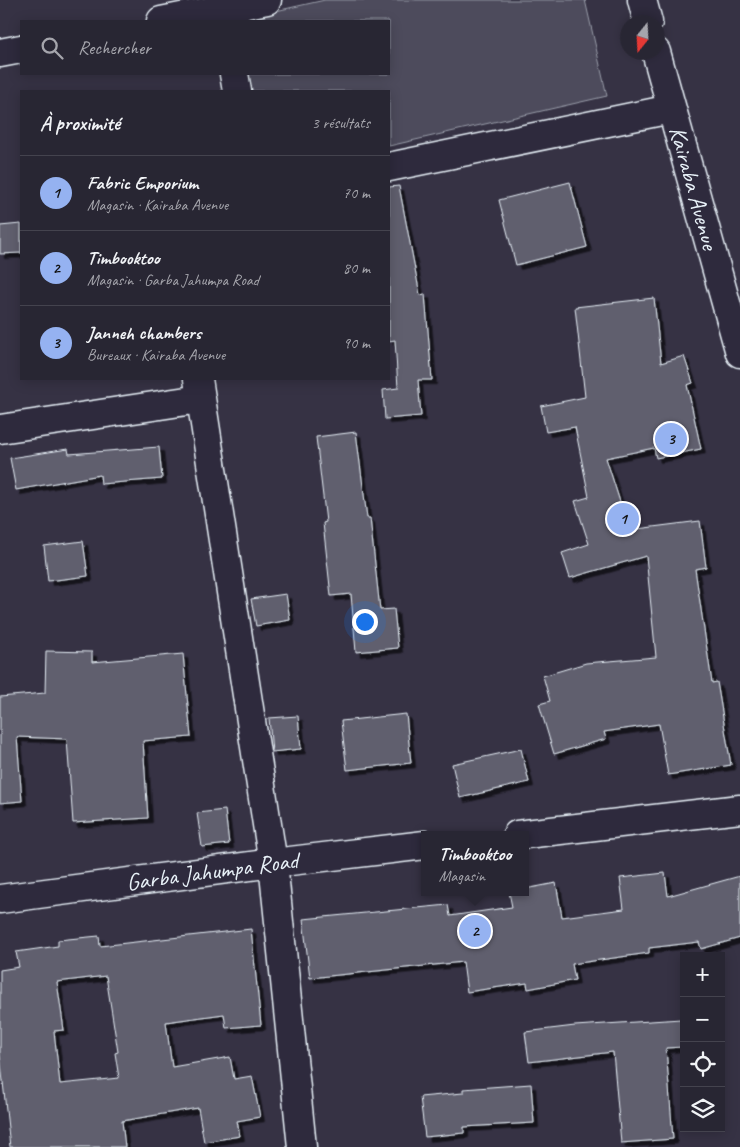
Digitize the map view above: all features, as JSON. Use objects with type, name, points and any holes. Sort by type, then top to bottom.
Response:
[{"type":"street","points":[[166,20],[267,0]]},
{"type":"street","points":[[642,0],[646,15]]},
{"type":"street","points":[[0,53],[20,49]]},
{"type":"street","name":"Kairaba Avenue","points":[[658,60],[735,317],[740,353]]},
{"type":"street","points":[[234,75],[237,90]]},
{"type":"street","points":[[390,167],[671,108]]},
{"type":"street","points":[[0,429],[199,389],[272,863],[302,1147]]},
{"type":"street","points":[[529,834],[740,809]]},
{"type":"street","name":"Garba Jahumpa Road","points":[[0,899],[421,845]]},
{"type":"shaded area","points":[[325,0],[585,0],[607,96],[390,146],[390,90],[245,90],[241,75],[390,75],[390,20],[235,20]]},
{"type":"building","points":[[570,182],[587,247],[516,265],[499,200]]},
{"type":"building","points":[[399,186],[420,295],[425,294],[432,380],[418,380],[421,416],[385,419],[383,390],[398,388],[395,340],[390,341],[390,187]]},
{"type":"building","points":[[20,224],[20,253],[0,254],[0,226]]},
{"type":"building","points":[[654,298],[661,363],[684,356],[693,383],[687,385],[701,449],[656,458],[654,448],[606,458],[629,530],[700,521],[706,567],[695,569],[712,683],[717,682],[731,765],[668,775],[659,724],[604,732],[606,739],[554,754],[539,704],[550,701],[543,676],[586,663],[656,657],[646,556],[570,578],[562,553],[589,544],[575,501],[589,497],[575,427],[546,432],[541,406],[585,397],[575,307]]},
{"type":"building","points":[[356,432],[367,518],[370,518],[380,610],[394,609],[398,648],[356,652],[351,594],[331,596],[323,523],[326,522],[316,437]]},
{"type":"building","points":[[159,447],[162,479],[101,484],[100,475],[16,490],[10,458],[68,449],[69,454]]},
{"type":"building","points":[[83,541],[88,576],[48,581],[44,546]]},
{"type":"building","points":[[286,594],[290,620],[256,626],[251,599]]},
{"type":"building","points":[[46,651],[92,652],[92,662],[183,654],[191,737],[143,741],[148,818],[73,823],[67,739],[17,737],[22,801],[0,803],[0,697],[45,693]]},
{"type":"building","points":[[406,714],[411,763],[347,770],[341,721]]},
{"type":"building","points":[[298,716],[301,749],[272,752],[269,718]]},
{"type":"building","points":[[521,749],[529,782],[460,798],[452,764]]},
{"type":"building","points":[[225,810],[229,844],[202,847],[197,813]]},
{"type":"building","points":[[665,873],[668,896],[740,876],[740,938],[701,949],[699,942],[649,948],[649,953],[572,964],[575,980],[528,989],[527,983],[467,992],[463,962],[310,978],[303,919],[448,905],[450,916],[512,907],[510,896],[529,896],[529,888],[556,883],[562,917],[624,909],[620,878]]},
{"type":"building","points":[[251,929],[261,1025],[226,1028],[224,1014],[166,1022],[172,1067],[230,1057],[234,1079],[252,1076],[260,1117],[237,1121],[240,1136],[204,1142],[198,1108],[122,1121],[125,1147],[10,1147],[0,1054],[0,970],[19,967],[16,952],[58,946],[58,940],[99,936],[100,946]],"holes":[[[106,976],[118,1052],[115,1053],[119,1078],[60,1084],[54,1031],[64,1030],[57,982]]]},
{"type":"building","points":[[680,1019],[680,1047],[666,1048],[673,1139],[621,1143],[613,1052],[529,1062],[525,1032],[575,1026]]},
{"type":"building","points":[[531,1084],[534,1123],[464,1127],[464,1133],[425,1137],[420,1097],[463,1093],[463,1089]]},
{"type":"place","name":"Janneh chambers","points":[[671,439]]},
{"type":"place","name":"Fabric Emporium","points":[[623,519]]},
{"type":"place","name":"Timbooktoo","points":[[475,931]]}]
